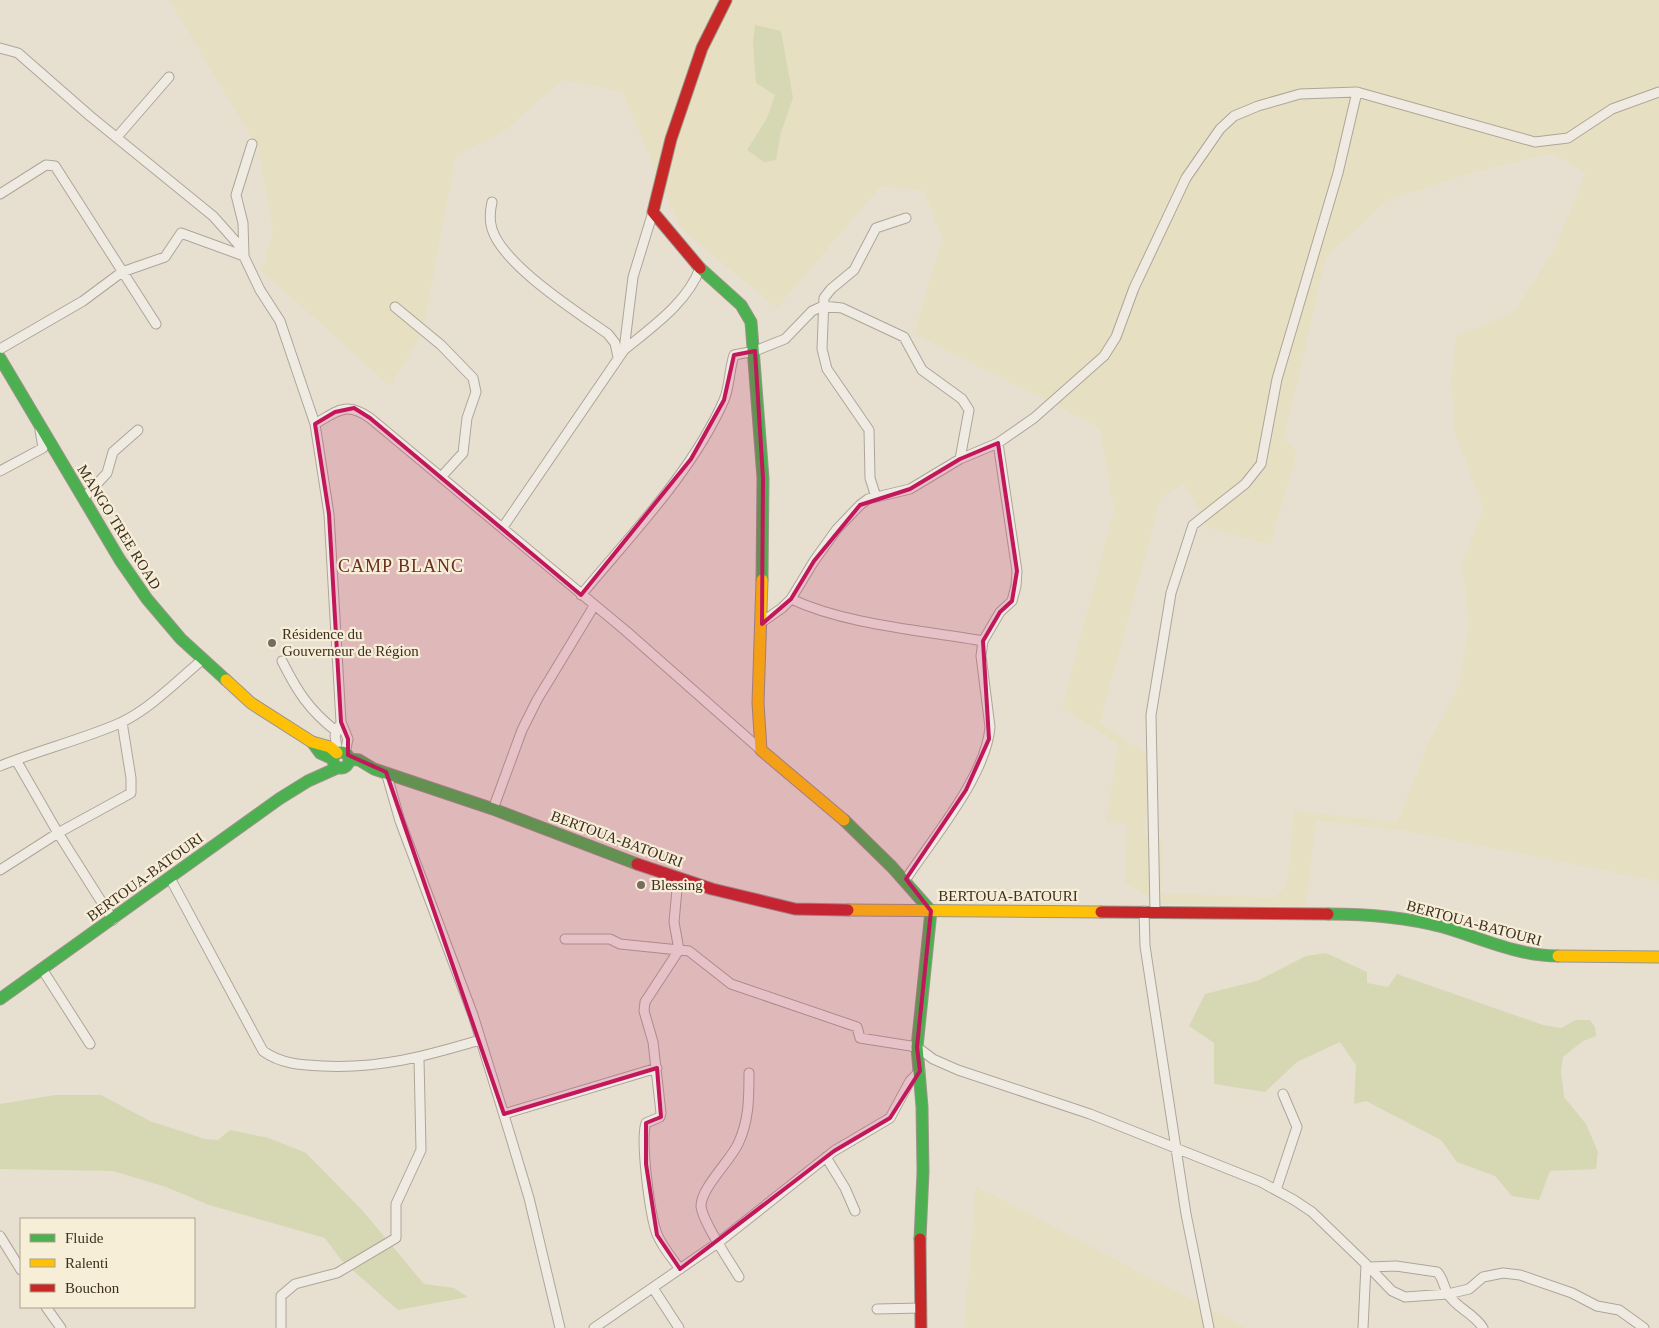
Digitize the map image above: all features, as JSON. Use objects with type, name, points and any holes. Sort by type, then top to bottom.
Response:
[{"type":"main road","points":[[726,0],[699,57],[671,139],[653,212],[700,268],[745,310],[751,322],[755,351],[763,478],[762,622],[758,703],[761,750],[829,805],[906,879],[931,911],[917,1047],[920,1071],[923,1172],[920,1237],[921,1328]]},
{"type":"main road","name":"MANGO TREE ROAD","points":[[0,358],[83,499],[147,599],[180,639],[251,703],[312,742],[330,747],[340,759]]},
{"type":"main road","name":"BERTOUA-BATOURI","points":[[0,999],[308,780],[321,765],[340,759],[359,760],[374,769],[493,810],[678,879],[760,902],[795,909],[1371,914],[1441,927],[1537,956],[1659,957]]},
{"type":"street","points":[[0,48],[18,53],[213,216],[238,244],[264,296],[280,321],[315,424],[329,514],[341,722],[348,739],[340,759]]},
{"type":"street","points":[[117,137],[169,77]]},
{"type":"street","points":[[762,622],[778,612],[791,599],[814,560],[837,530],[860,505],[876,497],[910,489],[960,460],[998,443],[1040,413],[1104,356],[1116,337],[1134,288],[1186,178],[1224,124],[1246,110],[1300,94],[1357,92],[1535,142],[1568,138],[1612,110],[1659,92]]},
{"type":"street","points":[[1209,1328],[1192,1247],[1145,946],[1150,911],[1151,715],[1171,594],[1193,525],[1244,484],[1261,464],[1277,379],[1338,173],[1357,92]]},
{"type":"street","points":[[244,256],[243,223],[236,195],[252,144]]},
{"type":"street","points":[[0,194],[46,166],[55,166],[156,324]]},
{"type":"street","points":[[492,202],[490,217],[492,230],[506,253],[522,269],[553,294],[608,334],[621,354]]},
{"type":"street","points":[[621,354],[633,277],[653,212]]},
{"type":"street","points":[[876,497],[870,478],[869,430],[835,382],[822,356],[823,306],[831,289],[854,270],[876,228],[906,218]]},
{"type":"street","points":[[0,349],[83,301],[122,272],[165,257],[181,233],[244,256]]},
{"type":"street","points":[[503,527],[567,437],[621,354],[681,299],[696,279],[700,268]]},
{"type":"street","points":[[581,595],[650,514],[691,459],[724,400],[734,355],[755,351],[785,339],[812,311],[823,306],[842,308],[904,337],[922,370],[962,399],[969,410],[960,460]]},
{"type":"street","points":[[395,307],[441,345],[473,378],[476,384],[476,392],[468,418],[463,453],[442,476]]},
{"type":"street","points":[[315,424],[346,408],[354,408],[370,418],[503,527],[761,750]]},
{"type":"street","points":[[0,471],[43,448],[39,425]]},
{"type":"street","points":[[83,499],[107,473],[113,452],[138,430]]},
{"type":"street","points":[[906,879],[966,790],[989,739],[990,727],[981,656],[983,641],[1000,612],[1012,601],[1016,586],[1016,558],[998,443]]},
{"type":"street","points":[[791,599],[814,610],[861,621],[983,641]]},
{"type":"street","points":[[493,810],[522,730],[537,700],[594,606]]},
{"type":"street","points":[[0,766],[122,722],[163,694],[202,660]]},
{"type":"street","points":[[282,661],[299,694],[318,717],[336,731]]},
{"type":"street","points":[[0,870],[58,833],[131,794],[131,778],[122,722]]},
{"type":"street","points":[[340,759],[335,740],[336,731],[341,722]]},
{"type":"street","points":[[16,760],[58,833],[113,920]]},
{"type":"street","points":[[386,772],[400,821],[440,925],[504,1114],[529,1198],[560,1328]]},
{"type":"street","points":[[170,878],[263,1052],[268,1055],[299,1065],[371,1067],[419,1058],[480,1040]]},
{"type":"street","points":[[678,879],[674,922],[679,950],[644,1002],[657,1068],[661,1115],[648,1121],[644,1128],[652,1219],[657,1235],[680,1269]]},
{"type":"street","points":[[565,939],[610,939],[620,944],[689,951],[731,984],[856,1027],[860,1038],[917,1047],[933,1059],[958,1070],[1090,1114],[1177,1150],[1218,1164],[1276,1190],[1312,1212],[1384,1284],[1400,1296],[1448,1294],[1469,1289],[1480,1278],[1512,1273],[1572,1293],[1597,1306],[1619,1310],[1644,1328]]},
{"type":"street","points":[[42,969],[90,1044]]},
{"type":"street","points":[[281,1328],[279,1321],[281,1296],[295,1284],[337,1273],[396,1238],[396,1204],[420,1150],[419,1058]]},
{"type":"street","points":[[504,1114],[657,1068]]},
{"type":"street","points":[[594,1328],[719,1242],[826,1157],[890,1118],[910,1080],[920,1071]]},
{"type":"street","points":[[739,1277],[702,1212],[702,1200],[707,1189],[731,1158],[743,1133],[749,1100],[749,1072]]},
{"type":"street","points":[[1276,1190],[1297,1127],[1282,1094]]},
{"type":"street","points":[[826,1157],[845,1188],[855,1211]]},
{"type":"street","points":[[0,1236],[20,1268]]},
{"type":"street","points":[[1367,1266],[1396,1266],[1436,1272],[1440,1275],[1448,1294],[1462,1308],[1477,1318],[1483,1328]]},
{"type":"street","points":[[1363,1328],[1367,1266]]},
{"type":"street","points":[[653,1288],[679,1328]]},
{"type":"street","points":[[47,1308],[61,1328]]},
{"type":"street","points":[[877,1309],[921,1308]]},
{"type":"highlighted area","points":[[755,351],[763,478],[762,624],[791,599],[814,561],[860,505],[910,489],[960,459],[998,443],[1017,571],[1012,601],[1000,612],[983,641],[989,739],[966,790],[906,879],[931,911],[917,1047],[920,1071],[890,1118],[834,1151],[680,1269],[657,1235],[646,1164],[646,1123],[661,1117],[657,1068],[504,1114],[386,772],[348,755],[348,739],[341,722],[329,514],[315,424],[335,412],[354,408],[370,418],[581,595],[691,459],[724,400],[734,355]]},
{"type":"shaded area","points":[[169,0],[1659,0],[1659,881],[1401,830],[1316,821],[1306,906],[1160,904],[1125,883],[1127,824],[1106,822],[1118,744],[1062,708],[1114,509],[1100,428],[914,334],[942,238],[924,191],[881,186],[777,308],[681,229],[622,92],[563,80],[502,133],[456,155],[422,334],[390,386],[262,271],[273,230],[258,148]],"holes":[[[781,32],[781,132],[776,160],[747,150],[767,118],[775,95]],[[1552,153],[1586,173],[1552,253],[1514,312],[1456,336],[1451,380],[1455,434],[1483,508],[1462,563],[1469,623],[1459,686],[1428,744],[1397,822],[1294,811],[1287,885],[1274,898],[1161,893],[1163,839],[1143,834],[1154,759],[1100,723],[1161,498],[1184,484],[1209,528],[1270,545],[1297,452],[1284,440],[1326,257],[1388,200],[1475,172]]]},
{"type":"shaded area","points":[[976,1186],[1246,1328],[964,1328]]},
{"type":"green space","points":[[755,25],[781,31],[793,98],[781,132],[776,160],[764,162],[747,150],[767,118],[775,95],[756,83],[753,42]]},
{"type":"green space","points":[[1326,953],[1367,972],[1367,983],[1388,987],[1397,974],[1543,1025],[1561,1028],[1576,1020],[1590,1020],[1595,1027],[1596,1036],[1583,1041],[1563,1057],[1561,1071],[1564,1097],[1586,1124],[1598,1152],[1596,1169],[1550,1171],[1539,1200],[1512,1196],[1495,1176],[1457,1162],[1441,1140],[1366,1101],[1354,1104],[1356,1065],[1340,1042],[1297,1062],[1265,1092],[1214,1084],[1214,1043],[1189,1026],[1205,994],[1257,981],[1306,956]]},
{"type":"green space","points":[[55,1095],[101,1095],[150,1121],[205,1139],[218,1140],[230,1130],[269,1138],[306,1153],[362,1210],[424,1284],[454,1288],[468,1297],[398,1310],[341,1260],[325,1238],[209,1205],[166,1187],[113,1171],[0,1169],[0,1104]]},
{"type":"traffic: fast","points":[[700,268],[741,305],[751,322],[763,478],[762,580]]},
{"type":"traffic: fast","points":[[0,358],[120,560],[147,599],[181,639],[226,680]]},
{"type":"traffic: fast","points":[[312,742],[320,753],[333,759]]},
{"type":"traffic: fast","points":[[341,752],[347,754],[349,760],[347,766],[341,768],[335,766],[333,760],[335,754],[341,752]]},
{"type":"traffic: fast","points":[[349,759],[359,760],[374,769],[493,809],[637,864]]},
{"type":"traffic: fast","points":[[0,999],[279,799],[308,781],[337,768]]},
{"type":"traffic: fast","points":[[844,820],[892,867],[931,911],[917,1047],[922,1107],[923,1172],[920,1239]]},
{"type":"traffic: fast","points":[[1328,914],[1400,918],[1443,927],[1514,950],[1558,956]]},
{"type":"traffic: slow","points":[[762,580],[758,703],[761,750],[844,820]]},
{"type":"traffic: slow","points":[[226,680],[251,703],[312,742],[330,747],[337,753]]},
{"type":"traffic: slow","points":[[848,910],[1101,912]]},
{"type":"traffic: slow","points":[[1558,956],[1659,957]]},
{"type":"traffic: jam","points":[[700,268],[653,212],[671,139],[702,48],[726,0]]},
{"type":"traffic: jam","points":[[637,864],[712,889],[795,909],[848,910]]},
{"type":"traffic: jam","points":[[1101,912],[1328,914]]},
{"type":"traffic: jam","points":[[920,1239],[921,1328]]},
{"type":"place","name":"Résidence du Gouverneur de Région","points":[[272,643]]},
{"type":"place","name":"Blessing","points":[[641,885]]},
{"type":"district","name":"CAMP BLANC","points":[[401,566]]}]
